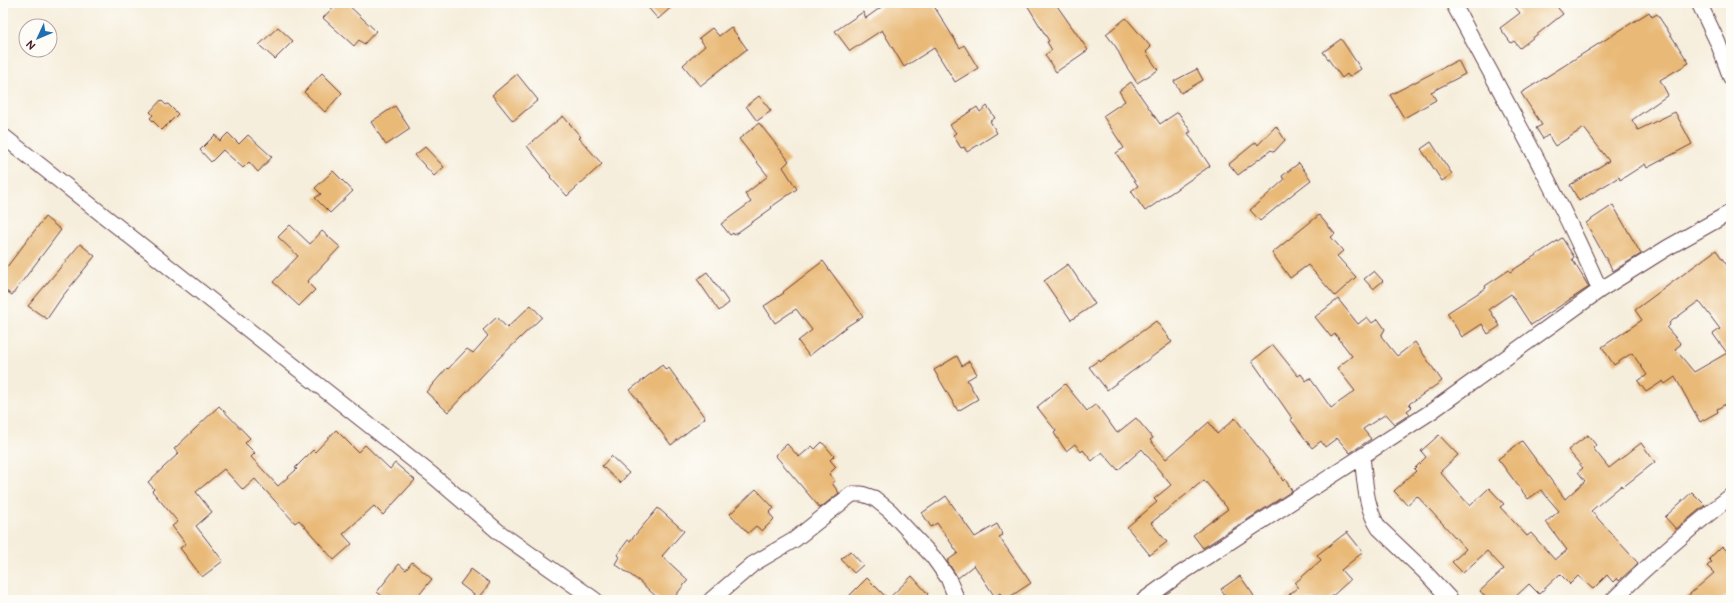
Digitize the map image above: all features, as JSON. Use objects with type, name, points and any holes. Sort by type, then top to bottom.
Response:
[{"type":"street","points":[[1453,3],[1551,184],[1600,290]]},
{"type":"street","points":[[1699,3],[1718,43],[1731,78]]},
{"type":"street","points":[[3,136],[432,474],[500,533],[595,600]]},
{"type":"street","points":[[1144,600],[1180,574],[1432,411],[1600,290],[1668,248],[1731,212]]},
{"type":"street","points":[[1362,456],[1368,504],[1374,521],[1379,528],[1423,570],[1451,600]]},
{"type":"street","points":[[711,600],[752,564],[794,540],[852,494],[862,494],[874,498],[890,511],[933,557],[948,578],[957,600]]},
{"type":"street","points":[[1613,600],[1698,522],[1731,496]]},
{"type":"building","points":[[337,3],[346,3],[376,31],[364,44],[359,40],[354,46],[323,18]]},
{"type":"building","points":[[644,3],[676,3],[658,19]]},
{"type":"building","points":[[887,3],[932,3],[960,48],[964,45],[978,68],[955,82],[934,48],[904,67],[882,30],[850,51],[835,31],[863,12],[866,18]]},
{"type":"building","points":[[1026,3],[1055,3],[1088,50],[1056,72],[1045,55],[1052,50],[1047,42],[1049,41]]},
{"type":"building","points":[[1512,3],[1554,3],[1563,14],[1520,48],[1514,41],[1511,43],[1500,28],[1520,13]]},
{"type":"building","points":[[1649,12],[1652,17],[1657,14],[1689,63],[1660,80],[1668,95],[1632,120],[1638,130],[1675,112],[1692,144],[1647,168],[1645,164],[1620,180],[1619,177],[1579,201],[1570,185],[1609,161],[1584,128],[1555,146],[1548,135],[1543,139],[1536,128],[1542,125],[1521,93]]},
{"type":"building","points":[[1126,18],[1151,47],[1146,52],[1158,70],[1137,83],[1116,47],[1106,34]]},
{"type":"building","points":[[278,27],[293,41],[275,59],[259,45]]},
{"type":"building","points":[[731,27],[747,49],[700,86],[683,65],[705,46],[699,38],[712,28],[719,36]]},
{"type":"building","points":[[1341,39],[1361,69],[1349,77],[1347,74],[1342,78],[1323,52]]},
{"type":"building","points":[[1458,60],[1465,74],[1431,92],[1436,100],[1404,118],[1390,95]]},
{"type":"building","points":[[1197,69],[1203,80],[1181,93],[1174,81]]},
{"type":"building","points":[[322,73],[342,93],[325,112],[304,92]]},
{"type":"building","points":[[517,74],[538,100],[513,121],[492,95]]},
{"type":"building","points":[[1131,82],[1160,124],[1178,112],[1191,132],[1188,133],[1210,166],[1145,211],[1131,191],[1138,186],[1116,153],[1124,148],[1103,116],[1125,101],[1119,91]]},
{"type":"building","points":[[759,96],[771,111],[757,121],[746,106]]},
{"type":"building","points":[[161,100],[166,105],[168,104],[178,114],[162,130],[150,118],[153,115],[150,112]]},
{"type":"building","points":[[395,106],[410,129],[386,145],[371,122]]},
{"type":"building","points":[[987,106],[995,118],[990,121],[997,133],[967,152],[964,147],[961,148],[953,135],[956,133],[950,125],[977,107],[980,112]]},
{"type":"building","points":[[563,116],[581,137],[579,138],[602,164],[567,196],[550,177],[551,176],[527,146]]},
{"type":"building","points":[[759,123],[789,161],[783,167],[797,189],[734,235],[733,233],[730,235],[721,224],[751,202],[745,194],[768,176],[739,139]]},
{"type":"building","points":[[1276,126],[1285,140],[1274,152],[1271,150],[1238,175],[1229,164],[1256,142],[1258,145]]},
{"type":"building","points":[[228,133],[239,144],[248,135],[272,157],[258,172],[249,162],[243,168],[223,150],[211,162],[200,150],[215,135],[220,141]]},
{"type":"building","points":[[1431,142],[1452,174],[1442,181],[1421,149]]},
{"type":"building","points":[[425,147],[444,167],[434,176],[415,155]]},
{"type":"building","points":[[1299,163],[1311,180],[1260,221],[1250,210],[1284,180],[1282,176]]},
{"type":"building","points":[[333,171],[353,191],[330,213],[315,198],[321,194],[315,188]]},
{"type":"building","points":[[1613,205],[1641,254],[1613,271],[1586,223]]},
{"type":"building","points":[[1319,215],[1335,234],[1331,237],[1343,251],[1337,256],[1356,277],[1335,296],[1308,265],[1290,278],[1272,253]]},
{"type":"building","points":[[45,217],[61,230],[12,295],[3,289],[3,272]]},
{"type":"building","points":[[290,225],[310,244],[322,231],[340,247],[307,282],[315,290],[299,306],[273,282],[298,256],[278,237]]},
{"type":"building","points":[[1562,238],[1574,257],[1572,259],[1589,287],[1531,325],[1511,294],[1489,309],[1500,326],[1488,334],[1482,324],[1462,337],[1447,313],[1486,288],[1485,286],[1509,270],[1510,272]]},
{"type":"building","points":[[80,244],[95,256],[62,297],[47,319],[28,306]]},
{"type":"building","points":[[1716,250],[1731,271],[1731,401],[1717,409],[1718,412],[1700,422],[1675,377],[1665,384],[1663,381],[1646,392],[1638,381],[1647,375],[1632,353],[1614,365],[1602,347],[1642,320],[1635,310]],"holes":[[[1699,301],[1720,329],[1713,334],[1727,353],[1694,372],[1675,349],[1681,344],[1667,328],[1670,325],[1669,323]]]},
{"type":"building","points":[[823,261],[863,316],[846,327],[809,356],[798,341],[812,330],[796,309],[775,323],[764,306],[784,293],[783,292]]},
{"type":"building","points":[[1068,264],[1095,304],[1071,320],[1044,281]]},
{"type":"building","points":[[1374,271],[1383,281],[1373,289],[1364,279]]},
{"type":"building","points":[[707,272],[729,303],[719,311],[697,279]]},
{"type":"building","points":[[1338,299],[1358,324],[1367,317],[1372,323],[1378,319],[1385,329],[1381,336],[1397,356],[1415,342],[1442,381],[1409,404],[1412,407],[1407,411],[1410,414],[1395,424],[1386,414],[1363,429],[1371,439],[1350,453],[1337,438],[1325,447],[1321,441],[1312,448],[1291,420],[1292,418],[1252,361],[1273,345],[1298,376],[1301,374],[1306,381],[1310,378],[1331,408],[1355,391],[1337,368],[1352,356],[1335,334],[1331,337],[1315,317]]},
{"type":"building","points":[[531,305],[542,317],[496,361],[448,412],[426,392],[447,368],[448,369],[467,349],[473,353],[488,336],[483,330],[497,317],[507,328]]},
{"type":"building","points":[[1156,321],[1172,342],[1107,390],[1089,367],[1099,360],[1100,362]]},
{"type":"building","points":[[957,356],[962,366],[969,361],[977,374],[967,380],[978,399],[958,411],[934,370]]},
{"type":"building","points":[[662,365],[666,370],[669,368],[705,418],[671,445],[630,390]]},
{"type":"building","points":[[1065,384],[1087,411],[1096,404],[1117,433],[1136,418],[1153,438],[1150,440],[1166,459],[1209,422],[1217,434],[1235,418],[1278,472],[1283,481],[1285,479],[1292,491],[1203,548],[1193,535],[1228,509],[1204,480],[1151,523],[1167,542],[1150,555],[1127,527],[1157,502],[1154,499],[1171,485],[1142,449],[1118,470],[1102,452],[1092,461],[1083,450],[1081,452],[1075,444],[1066,451],[1054,433],[1056,431],[1037,407]]},
{"type":"building","points":[[219,406],[250,438],[245,443],[255,453],[251,457],[278,486],[297,469],[295,468],[313,450],[315,452],[336,430],[358,452],[365,445],[390,469],[395,463],[415,480],[383,515],[374,506],[343,534],[352,544],[334,560],[299,520],[295,523],[255,479],[243,490],[224,469],[196,492],[212,512],[196,526],[223,561],[202,577],[180,548],[186,544],[172,526],[178,522],[152,491],[154,489],[148,482],[179,453],[174,449]]},
{"type":"building","points":[[1439,435],[1458,455],[1440,472],[1470,506],[1489,488],[1504,504],[1500,507],[1527,536],[1531,533],[1555,560],[1567,550],[1546,522],[1559,511],[1541,490],[1528,499],[1498,459],[1522,441],[1565,499],[1585,481],[1578,472],[1583,468],[1568,450],[1588,435],[1596,445],[1593,448],[1609,468],[1641,443],[1655,462],[1623,487],[1622,485],[1591,511],[1638,563],[1619,581],[1617,578],[1613,582],[1607,575],[1593,589],[1578,576],[1570,584],[1560,574],[1539,594],[1529,584],[1512,600],[1488,600],[1480,591],[1504,569],[1487,551],[1463,573],[1452,562],[1466,549],[1417,496],[1407,505],[1394,491],[1416,471],[1414,469],[1426,457],[1421,451]]},
{"type":"building","points":[[822,442],[834,456],[830,460],[836,467],[829,474],[835,481],[832,483],[839,493],[820,508],[775,455],[787,444],[799,457],[812,446],[815,449]]},
{"type":"building","points":[[611,456],[629,473],[620,483],[602,466]]},
{"type":"building","points":[[756,489],[774,508],[769,513],[774,519],[762,531],[756,526],[748,533],[730,514]]},
{"type":"building","points":[[1692,492],[1705,505],[1676,529],[1665,517]]},
{"type":"building","points":[[946,496],[975,537],[997,524],[1003,535],[999,537],[1031,583],[1005,600],[1000,593],[995,597],[974,565],[958,578],[947,561],[958,553],[937,523],[931,527],[922,513]]},
{"type":"building","points":[[658,508],[684,531],[662,556],[688,580],[672,600],[660,600],[639,581],[615,564],[619,557],[617,555],[628,540],[630,541]]},
{"type":"building","points":[[1347,532],[1363,552],[1341,570],[1350,580],[1328,600],[1283,600],[1298,587],[1295,583],[1321,560],[1317,555]]},
{"type":"building","points":[[1722,546],[1731,555],[1731,592],[1722,600],[1683,600],[1714,573],[1707,566],[1712,562],[1709,559]]},
{"type":"building","points":[[850,551],[863,565],[854,573],[841,559]]},
{"type":"building","points":[[412,562],[432,579],[415,600],[387,600],[377,592],[399,564],[406,570]]},
{"type":"building","points":[[471,569],[490,583],[478,598],[460,584]]},
{"type":"building","points":[[912,576],[928,594],[922,600],[845,600],[867,578],[888,599]]},
{"type":"building","points":[[1240,576],[1256,600],[1228,600],[1221,589]]}]
